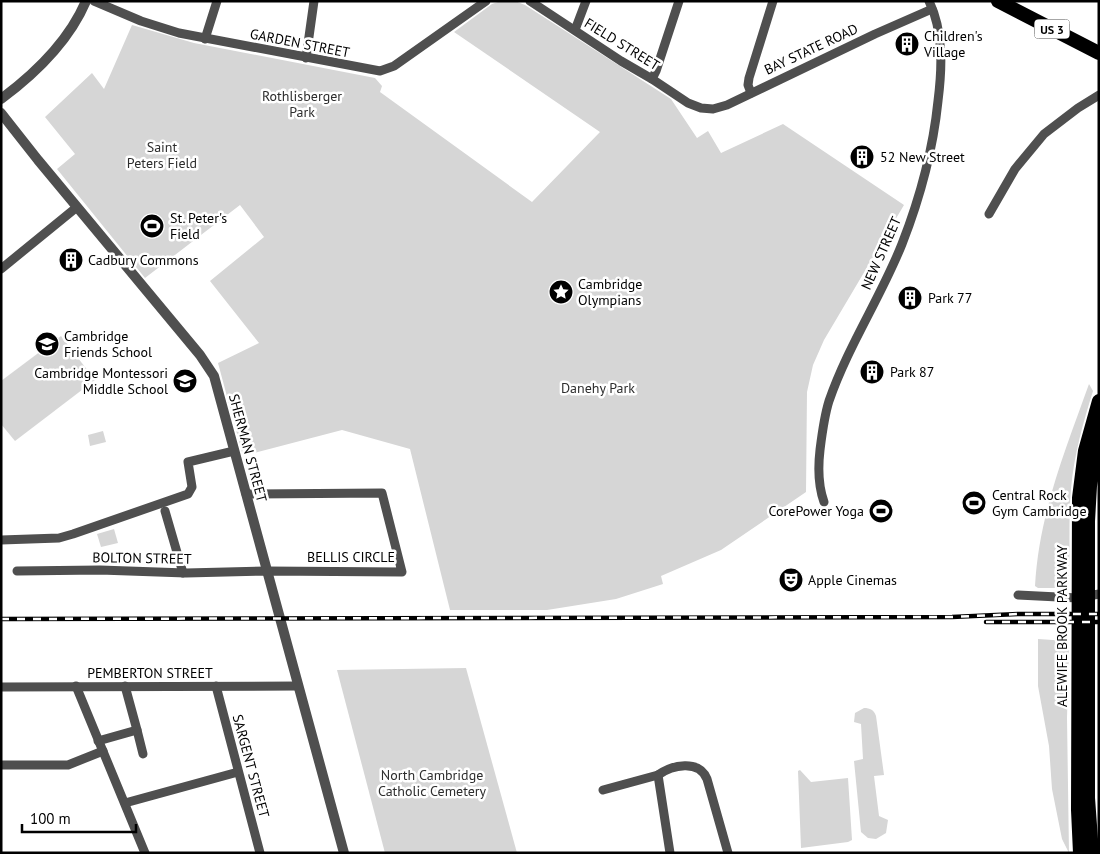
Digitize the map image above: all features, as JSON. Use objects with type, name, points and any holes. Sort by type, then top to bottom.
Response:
[{"type":"highway","name":"US 3","points":[[998,1],[1099,53]]},
{"type":"highway","name":"US 3","points":[[1017,1],[1099,44]]},
{"type":"highway","name":"ALEWIFE BROOK PARKWAY","points":[[1088,590],[1079,505],[1081,478],[1088,436],[1099,401]]},
{"type":"highway","name":"ALEWIFE BROOK PARKWAY","points":[[1080,853],[1078,810],[1088,590],[1089,494],[1099,437]]},
{"type":"highway","name":"ALEWIFE BROOK PARKWAY","points":[[1083,705],[1092,853]]},
{"type":"street","points":[[1,99],[58,48],[75,24],[86,1]]},
{"type":"street","name":"GARDEN STREET","points":[[94,1],[153,26],[205,39],[380,71],[387,70],[486,1]]},
{"type":"street","points":[[205,39],[217,1]]},
{"type":"street","points":[[306,58],[314,1]]},
{"type":"street","name":"FIELD STREET","points":[[530,1],[688,103],[701,108]]},
{"type":"street","points":[[575,30],[586,1]]},
{"type":"street","points":[[652,78],[679,1]]},
{"type":"street","points":[[751,93],[748,85],[749,78],[773,1]]},
{"type":"street","name":"BAY STATE ROAD","points":[[701,108],[718,108],[875,34],[932,4]]},
{"type":"street","name":"NEW STREET","points":[[824,502],[820,489],[819,459],[822,432],[829,402],[848,356],[902,245],[917,201],[930,152],[940,81],[941,46],[932,4]]},
{"type":"street","points":[[990,214],[1015,169],[1044,134],[1078,108],[1099,95]]},
{"type":"street","name":"SHERMAN STREET","points":[[1,113],[210,367],[344,853]]},
{"type":"street","points":[[1,269],[77,207]]},
{"type":"street","points":[[1,540],[59,538],[188,494],[192,488],[188,462],[234,451]]},
{"type":"street","name":"BELLIS CIRCLE","points":[[246,494],[382,493],[402,572],[266,571]]},
{"type":"street","points":[[165,511],[183,573]]},
{"type":"street","name":"BOLTON STREET","points":[[17,571],[100,570],[183,573],[266,571]]},
{"type":"street","points":[[1018,595],[1078,598],[1088,590]]},
{"type":"street","name":"PEMBERTON STREET","points":[[1,686],[298,686]]},
{"type":"street","points":[[76,686],[145,853]]},
{"type":"street","points":[[125,686],[143,754]]},
{"type":"street","name":"SARGENT STREET","points":[[216,686],[260,853]]},
{"type":"street","points":[[98,741],[137,730]]},
{"type":"street","points":[[1,765],[68,765],[102,751]]},
{"type":"street","points":[[603,790],[688,765],[706,775],[728,853]]},
{"type":"street","points":[[125,804],[238,772]]},
{"type":"street","points":[[658,775],[670,853]]},
{"type":"green space","name":"Danehy Park","points":[[501,1],[515,1],[525,5],[671,99],[697,138],[708,131],[721,153],[783,124],[904,205],[824,340],[813,365],[807,392],[806,492],[721,550],[661,576],[663,584],[616,599],[547,610],[450,610],[410,449],[342,430],[243,456],[218,363],[259,343],[210,281],[264,237],[240,205],[145,278],[57,169],[75,154],[45,117],[92,73],[104,89],[132,25],[194,43],[375,78],[382,86],[380,92],[532,202],[600,132],[454,32],[492,4]]},
{"type":"green space","points":[[61,336],[95,380],[15,441],[1,424],[1,381]]},
{"type":"green space","points":[[1089,384],[1093,391],[1079,439],[1071,489],[1068,588],[1038,588],[1035,586],[1037,559],[1054,483]]},
{"type":"green space","points":[[103,431],[106,442],[90,446],[88,435]]},
{"type":"green space","points":[[114,529],[118,543],[101,547],[97,534]]},
{"type":"green space","points":[[1038,639],[1068,641],[1069,646],[1067,718],[1069,853],[1062,839],[1052,789],[1049,746],[1038,686]]},
{"type":"green space","name":"North Cambridge Catholic Cemetery","points":[[466,668],[517,853],[385,853],[337,670]]},
{"type":"green space","points":[[864,708],[872,710],[876,716],[884,775],[874,776],[879,816],[888,820],[886,833],[876,839],[868,838],[861,832],[854,761],[863,759],[861,724],[854,722],[855,713]]},
{"type":"green space","points":[[800,770],[811,782],[848,778],[852,840],[801,848],[798,771]]},
{"type":"railway","points":[[1,619],[952,617],[1018,614],[1099,614]]},
{"type":"railway","points":[[986,622],[1099,622]]},
{"type":"place","name":"Children's Village","points":[[907,44]]},
{"type":"place","name":"52 New Street","points":[[862,157]]},
{"type":"place","name":"St. Peter's Field","points":[[152,226]]},
{"type":"place","name":"Cadbury Commons","points":[[71,260]]},
{"type":"place","name":"Cambridge Olympians","points":[[561,292]]},
{"type":"place","name":"Park 77","points":[[910,298]]},
{"type":"place","name":"Cambridge Friends School","points":[[47,344]]},
{"type":"place","name":"Park 87","points":[[872,372]]},
{"type":"place","name":"Cambridge Montessori Middle School","points":[[185,381]]},
{"type":"place","name":"Central Rock Gym Cambridge","points":[[974,503]]},
{"type":"place","name":"CorePower Yoga","points":[[881,511]]},
{"type":"place","name":"Apple Cinemas","points":[[791,580]]},
{"type":"park label","name":"Rothlisberger Park","points":[[302,104]]},
{"type":"park label","name":"Saint Peters Field","points":[[162,156]]}]
